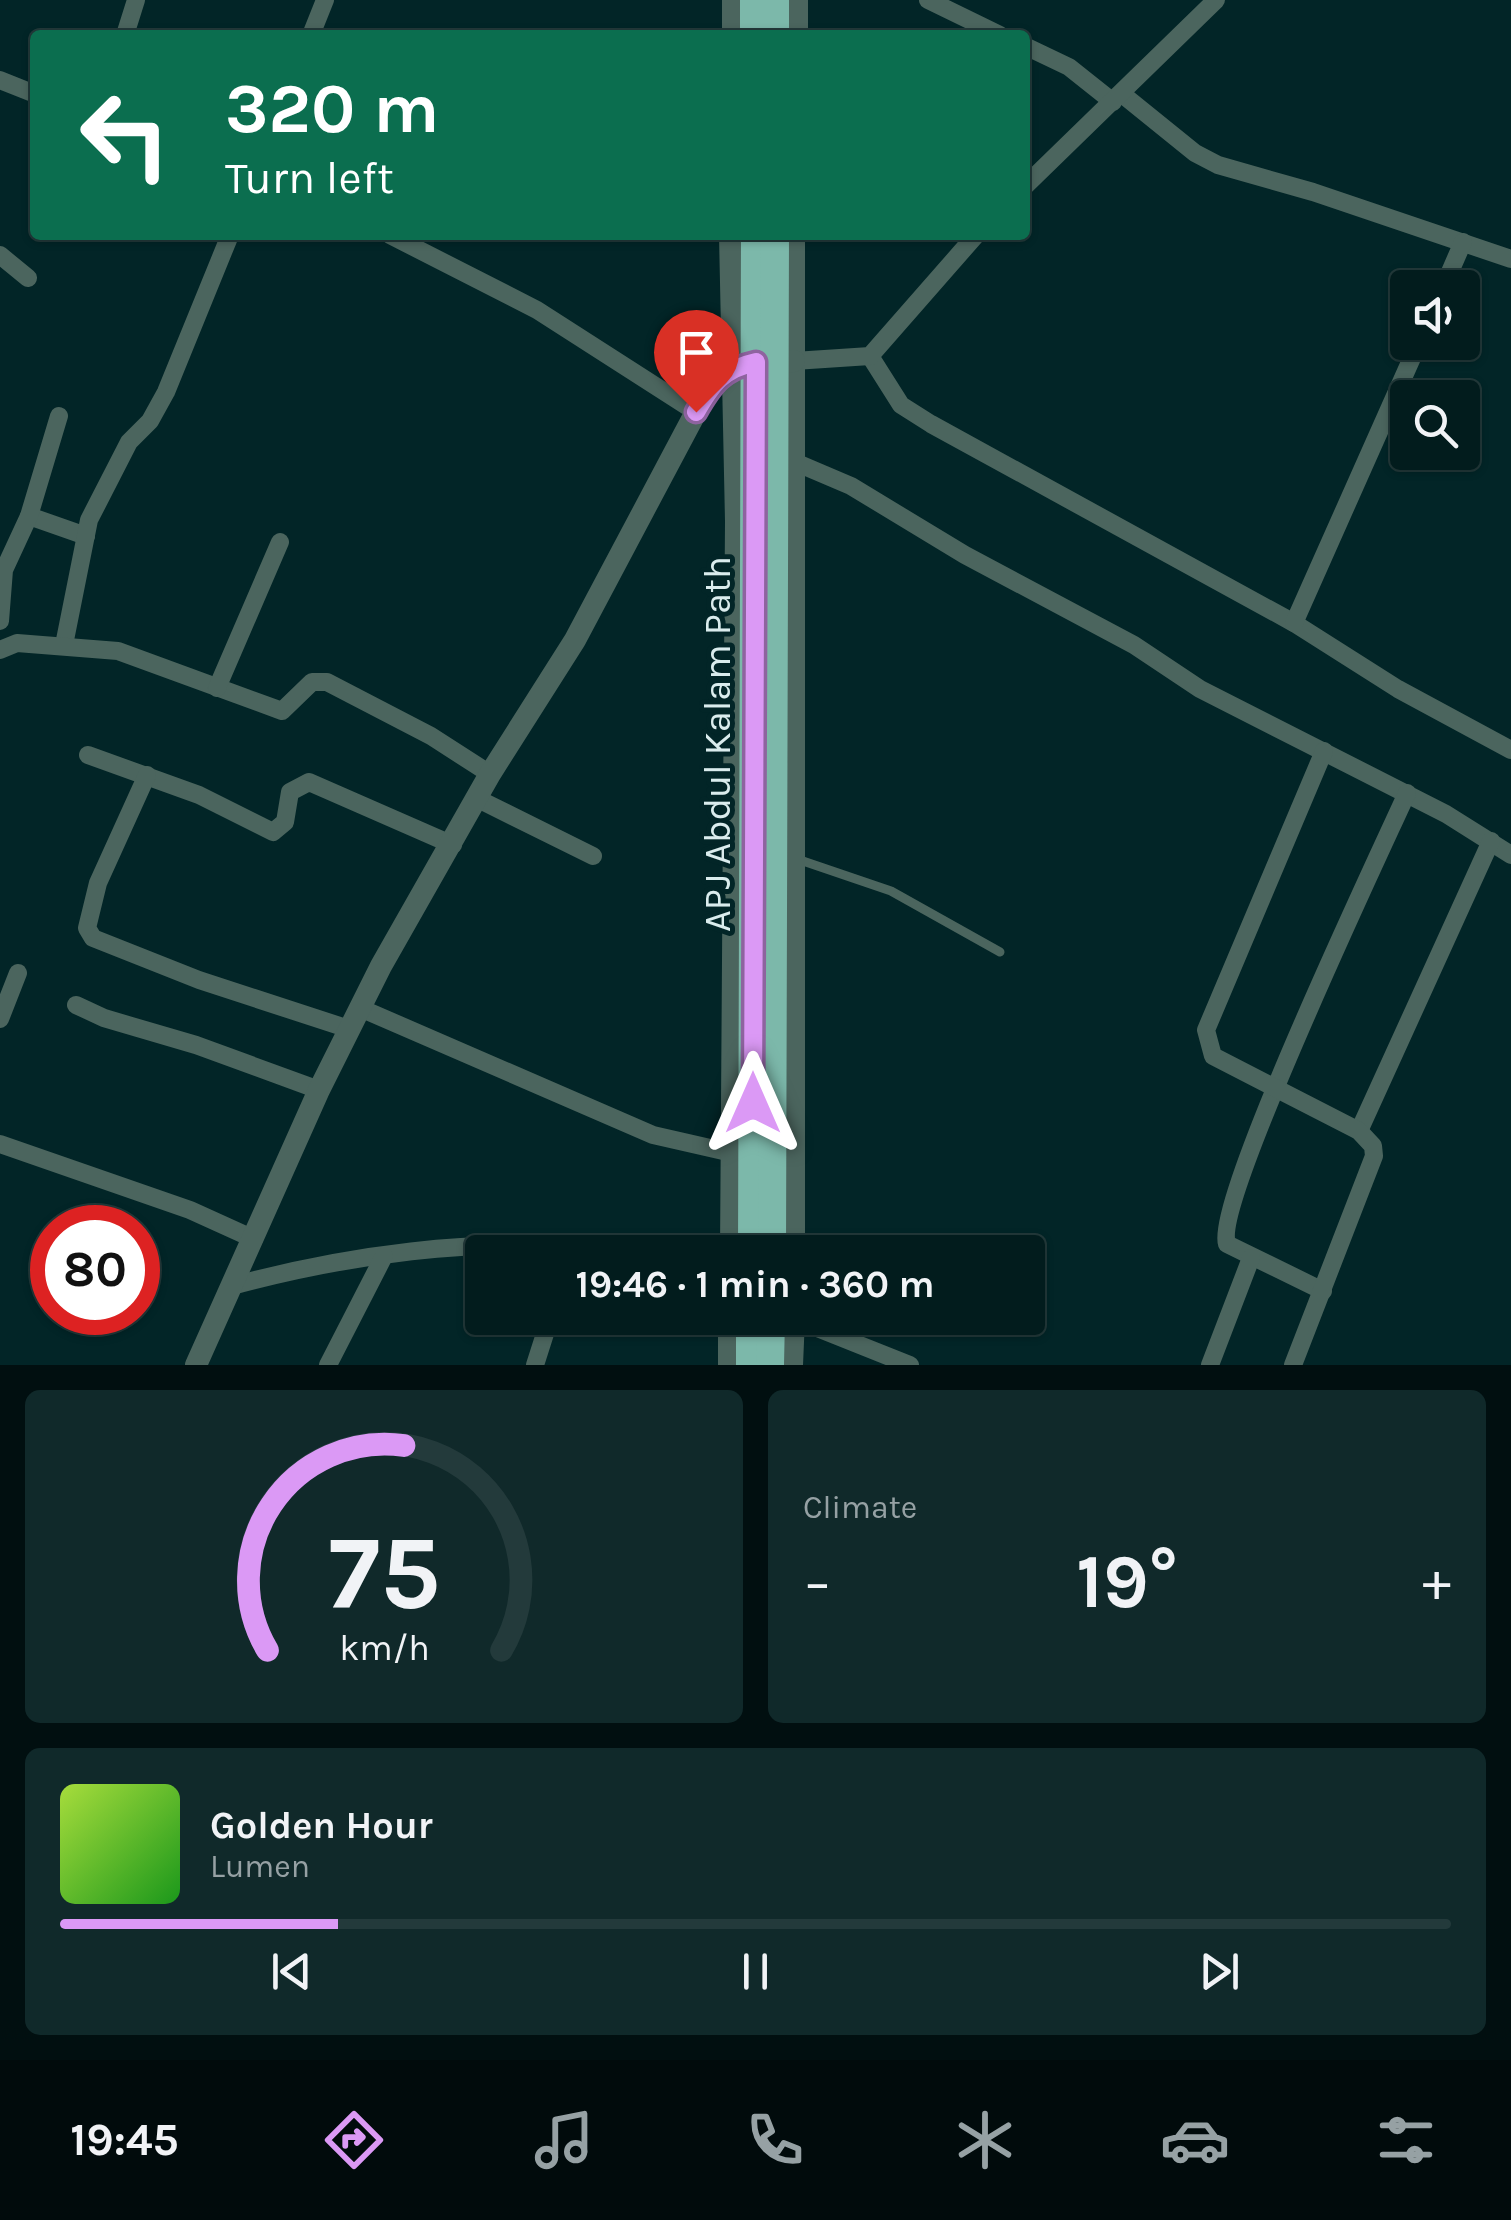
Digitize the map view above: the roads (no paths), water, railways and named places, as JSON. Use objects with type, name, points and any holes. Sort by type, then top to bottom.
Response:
[{"type":"highway","points":[[754,0],[754,30]]},
{"type":"highway","points":[[774,0],[775,30]]},
{"type":"highway","name":"APJ Abdul Kalam Path","points":[[755,240],[764,363],[778,1228]]},
{"type":"highway","name":"APJ Abdul Kalam Path","points":[[764,363],[775,240]]},
{"type":"highway","points":[[750,1335],[750,1365]]},
{"type":"highway","points":[[770,1365],[771,1335]]},
{"type":"street","points":[[127,30],[136,0]]},
{"type":"street","points":[[313,30],[325,0]]},
{"type":"street","points":[[732,30],[733,0]]},
{"type":"street","points":[[797,0],[797,30]]},
{"type":"street","points":[[928,0],[990,30]]},
{"type":"street","points":[[1030,181],[1216,0]]},
{"type":"street","points":[[1030,48],[1068,66],[1195,154],[1218,165],[1511,260]]},
{"type":"street","points":[[0,80],[30,92]]},
{"type":"street","points":[[64,645],[89,520],[118,463],[150,420],[184,354],[228,240]]},
{"type":"street","points":[[400,240],[537,310],[696,412]]},
{"type":"street","points":[[731,240],[764,363],[797,462],[797,859],[778,1228]]},
{"type":"street","points":[[730,1235],[736,521],[764,363],[793,240]]},
{"type":"street","points":[[196,1365],[354,1018],[490,774],[575,640],[719,376],[764,363],[870,356],[972,240]]},
{"type":"street","points":[[1451,270],[1463,242]]},
{"type":"street","points":[[0,256],[28,278]]},
{"type":"street","points":[[870,356],[902,405],[931,424],[1294,624],[1398,690],[1511,750]]},
{"type":"street","points":[[1294,624],[1411,360]]},
{"type":"street","points":[[0,621],[4,570],[29,516],[59,416]]},
{"type":"street","points":[[797,462],[851,486],[965,555],[1134,645],[1200,690],[1407,793],[1511,854]]},
{"type":"street","points":[[29,516],[86,536]]},
{"type":"street","points":[[216,688],[280,542]]},
{"type":"street","points":[[0,650],[18,643],[132,655],[282,711],[312,682],[327,682],[432,736],[490,774]]},
{"type":"street","points":[[1293,1365],[1374,1156],[1372,1146],[1360,1131],[1212,1056],[1206,1030],[1324,752]]},
{"type":"street","points":[[88,755],[147,775],[273,832],[285,822],[290,792],[309,782],[452,845]]},
{"type":"street","points":[[147,775],[98,883],[88,928],[92,938],[199,980],[354,1018],[653,1135],[732,1152]]},
{"type":"street","points":[[1322,1291],[1227,1244],[1226,1220],[1274,1090],[1407,793]]},
{"type":"street","points":[[478,799],[593,856]]},
{"type":"street","points":[[1360,1131],[1491,841]]},
{"type":"street","points":[[0,1019],[18,973]]},
{"type":"street","points":[[76,1005],[319,1090]]},
{"type":"street","points":[[0,1144],[190,1210],[254,1239]]},
{"type":"street","points":[[232,1286],[309,1267],[465,1248]]},
{"type":"street","points":[[328,1365],[384,1256]]},
{"type":"street","points":[[1210,1365],[1251,1258]]},
{"type":"street","points":[[535,1365],[545,1335]]},
{"type":"street","points":[[728,1365],[729,1335]]},
{"type":"street","points":[[792,1365],[793,1335]]},
{"type":"street","points":[[835,1335],[910,1365]]},
{"type":"lane","points":[[797,859],[891,891],[1000,952]]}]
